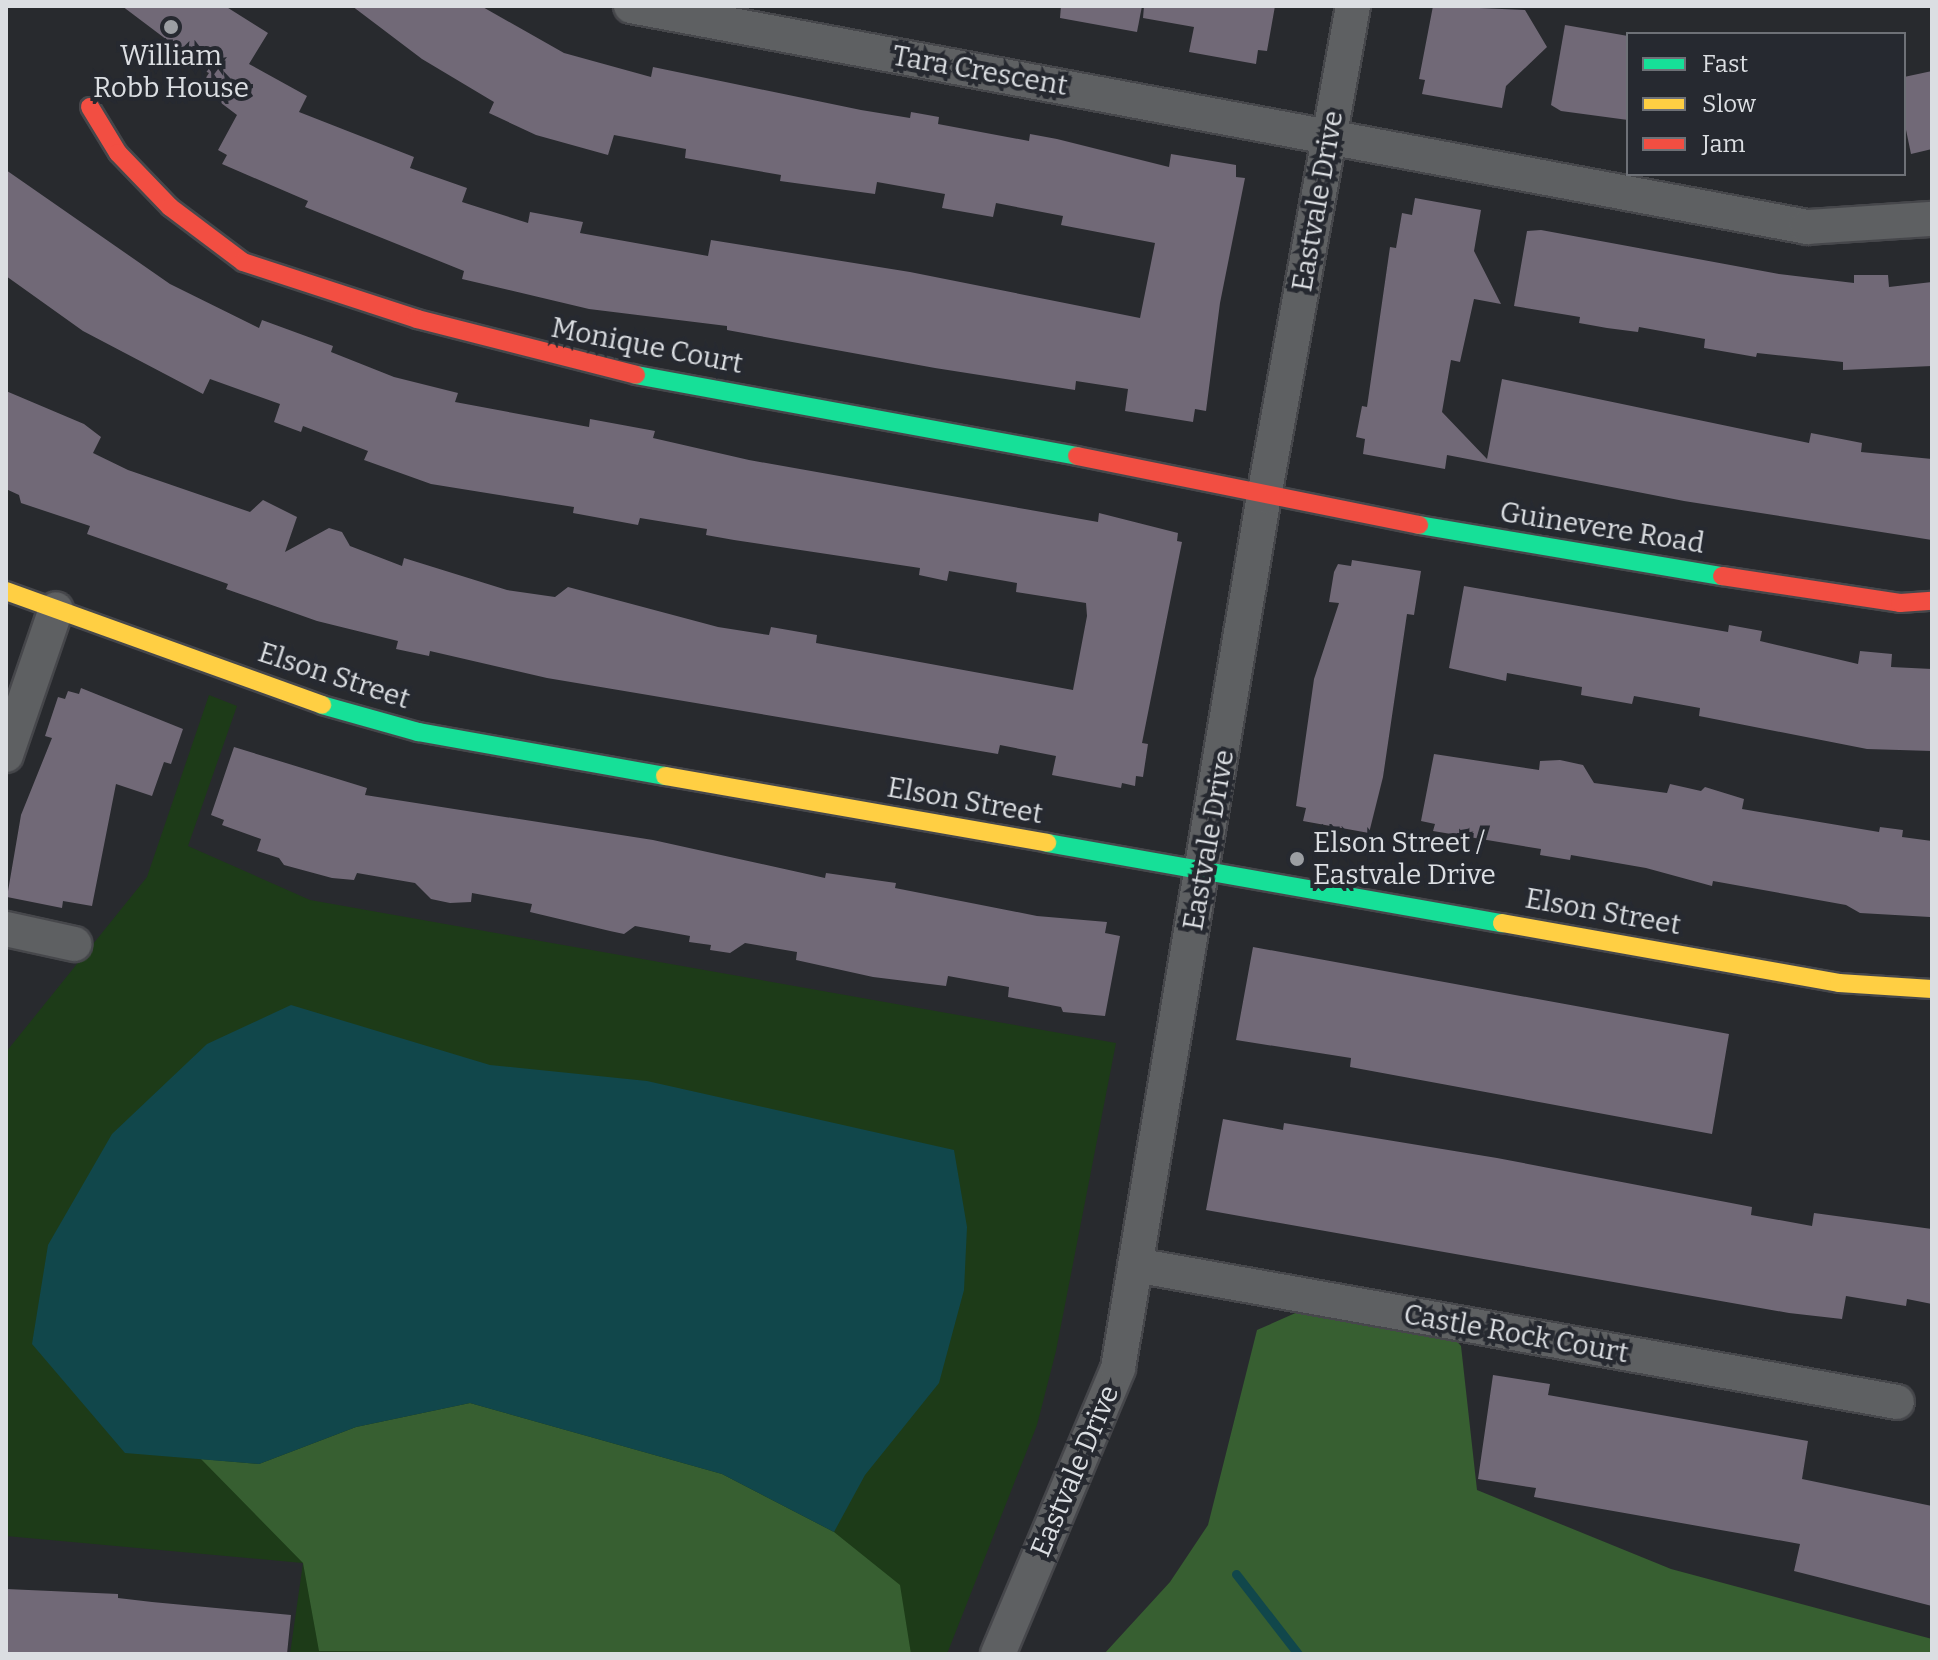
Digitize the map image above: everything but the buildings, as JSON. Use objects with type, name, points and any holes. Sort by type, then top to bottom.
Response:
[{"type":"street","name":"Tara Crescent","points":[[631,6],[1329,133],[1807,227],[1932,219]]},
{"type":"street","name":"Eastvale Drive","points":[[998,1654],[1118,1368],[1205,873],[1264,496],[1353,6]]},
{"type":"street","name":"Monique Court","points":[[90,107],[118,153],[170,207],[243,262],[316,287],[586,366],[1006,442],[1264,496]]},
{"type":"street","name":"Guinevere Road","points":[[1264,496],[1511,543],[1900,603],[1932,601]]},
{"type":"street","name":"Elson Street","points":[[6,591],[338,711],[418,732],[1839,983],[1932,989]]},
{"type":"street","points":[[6,755],[56,609]]},
{"type":"street","points":[[6,929],[74,944]]},
{"type":"street","name":"Castle Rock Court","points":[[1135,1265],[1897,1402]]},
{"type":"green space","points":[[209,695],[237,706],[188,846],[310,900],[1116,1043],[1056,1351],[1037,1425],[947,1654],[290,1654],[303,1563],[6,1536],[6,1052],[147,877]]},
{"type":"green space","points":[[1334,1296],[1424,1305],[1461,1346],[1477,1490],[1671,1569],[1932,1639],[1932,1654],[1104,1654],[1170,1582],[1208,1525],[1257,1330]]},
{"type":"green space","points":[[470,1403],[722,1474],[834,1532],[900,1585],[911,1654],[319,1651],[303,1563],[201,1459],[259,1464],[356,1427]]},
{"type":"water","points":[[291,1005],[490,1065],[647,1081],[954,1150],[967,1227],[964,1290],[939,1383],[865,1475],[834,1532],[722,1474],[470,1403],[356,1427],[259,1464],[125,1453],[32,1344],[48,1245],[112,1134],[207,1044]]},
{"type":"waterway","points":[[1236,1574],[1298,1654]]},
{"type":"traffic: fast","points":[[636,375],[1077,456]]},
{"type":"traffic: fast","points":[[1419,525],[1722,576]]},
{"type":"traffic: fast","points":[[322,705],[418,732],[665,776]]},
{"type":"traffic: fast","points":[[1047,843],[1502,923]]},
{"type":"traffic: slow","points":[[6,591],[322,705]]},
{"type":"traffic: slow","points":[[665,776],[1047,843]]},
{"type":"traffic: slow","points":[[1502,923],[1839,983],[1932,989]]},
{"type":"traffic: jam","points":[[90,107],[118,153],[170,207],[243,262],[417,319],[636,375]]},
{"type":"traffic: jam","points":[[1077,456],[1419,525]]},
{"type":"traffic: jam","points":[[1722,576],[1900,603],[1932,601]]},
{"type":"place","name":"William Robb House","points":[[171,27]]},
{"type":"place","name":"Elson Street / Eastvale Drive","points":[[1297,859]]}]
